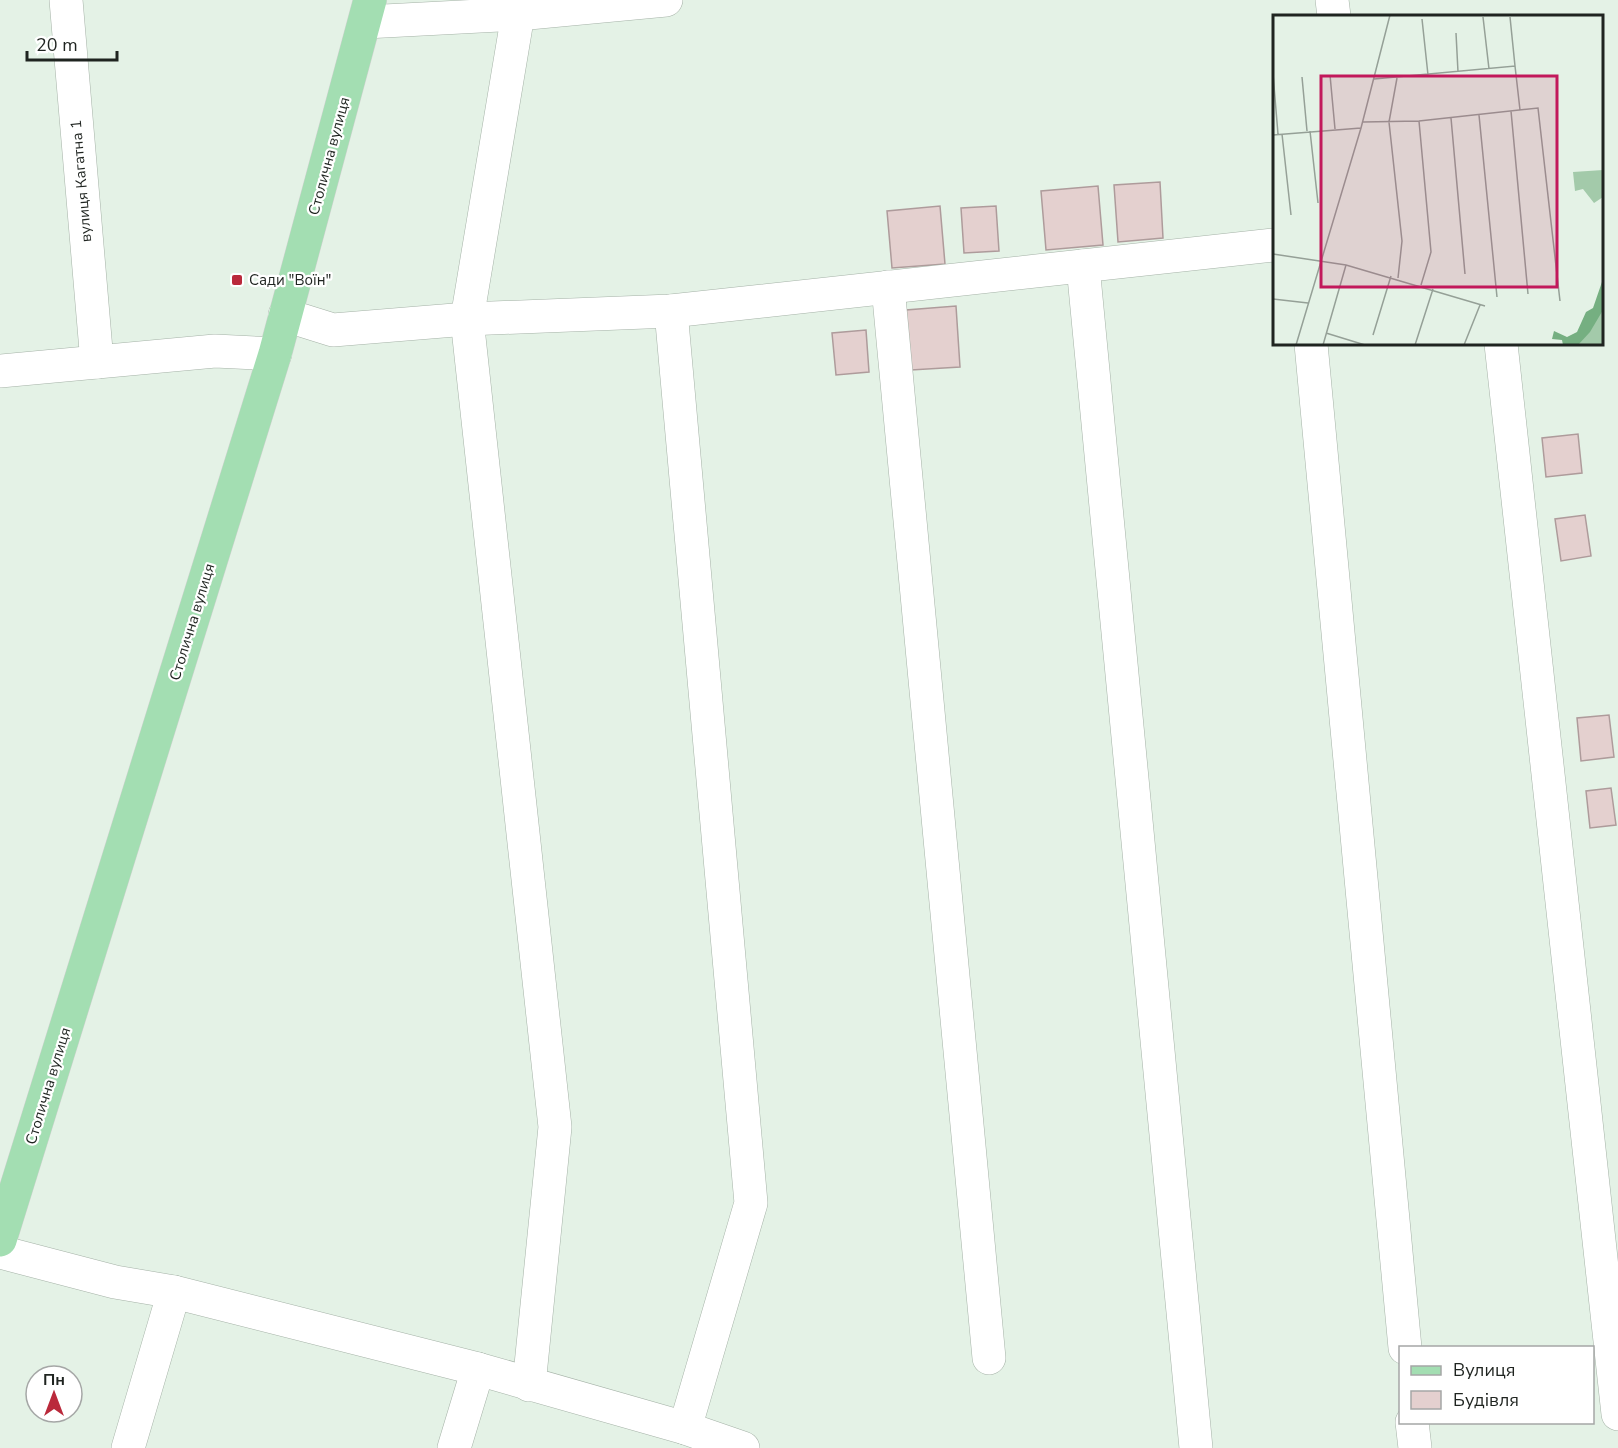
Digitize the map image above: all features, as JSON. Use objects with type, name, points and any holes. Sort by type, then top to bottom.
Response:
[{"type":"main road","name":"Столична вулиця","points":[[0,1240],[275,354],[368,11]]},
{"type":"street","name":"вулиця Кагатна 1","points":[[66,0],[97,362]]},
{"type":"street","points":[[368,11],[518,14],[666,0]]},
{"type":"street","points":[[1332,0],[1334,15]]},
{"type":"street","points":[[518,14],[467,319],[555,1127],[530,1385]]},
{"type":"street","points":[[285,315],[333,330],[467,319],[670,311],[1273,245]]},
{"type":"street","points":[[1083,266],[1196,1448]]},
{"type":"street","points":[[888,287],[989,1358]]},
{"type":"street","points":[[670,311],[751,1203],[685,1428]]},
{"type":"street","points":[[1311,345],[1405,1346]]},
{"type":"street","points":[[1501,345],[1618,1414]]},
{"type":"street","points":[[0,370],[215,351],[275,354]]},
{"type":"street","points":[[0,1252],[115,1282],[174,1292],[478,1369],[685,1428],[743,1448]]},
{"type":"street","points":[[128,1448],[174,1292]]},
{"type":"street","points":[[454,1448],[478,1369]]},
{"type":"street","points":[[1412,1424],[1415,1448]]},
{"type":"building","points":[[1160,182],[1163,238],[1118,242],[1114,185]]},
{"type":"building","points":[[1098,186],[1103,245],[1046,250],[1041,191]]},
{"type":"building","points":[[940,206],[945,264],[892,268],[887,211]]},
{"type":"building","points":[[996,206],[999,251],[964,253],[961,208]]},
{"type":"building","points":[[956,306],[960,367],[911,370],[906,310]]},
{"type":"building","points":[[866,330],[869,372],[836,375],[832,333]]},
{"type":"building","points":[[1578,434],[1582,473],[1546,477],[1542,438]]},
{"type":"building","points":[[1585,515],[1591,556],[1561,561],[1555,519]]},
{"type":"building","points":[[1609,715],[1614,757],[1581,761],[1577,718]]},
{"type":"building","points":[[1611,788],[1616,825],[1590,828],[1586,791]]},
{"type":"place","name":"Сади \"Воїн\"","points":[[237,280]]}]
